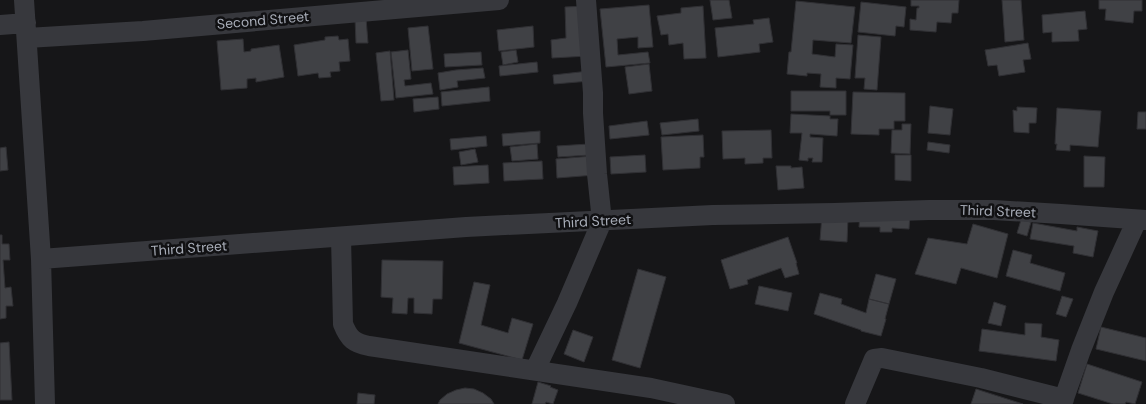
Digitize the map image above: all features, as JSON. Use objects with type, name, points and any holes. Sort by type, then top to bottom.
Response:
[{"type":"street","points":[[24,0],[41,259],[45,404]]},
{"type":"street","name":"Second Street","points":[[0,25],[26,30],[152,30],[499,0]]},
{"type":"street","points":[[535,370],[567,303],[602,221],[597,174],[593,113],[594,93],[586,0]]},
{"type":"street","name":"Third Street","points":[[41,259],[466,227],[713,215],[994,210],[1141,220]]},
{"type":"street","points":[[854,404],[874,359],[882,358],[981,378],[1064,401],[1081,350],[1104,292],[1141,220]]},
{"type":"street","points":[[340,237],[343,324],[350,338],[359,344],[651,388],[725,404]]},
{"type":"building","points":[[710,0],[729,0],[732,18],[713,20]]},
{"type":"building","points":[[911,0],[959,0],[958,13],[952,13],[951,23],[937,22],[936,32],[910,30],[910,19],[916,20],[917,8],[919,8],[919,6],[911,6]]},
{"type":"building","points":[[1002,0],[1021,0],[1024,40],[1005,42]]},
{"type":"building","points":[[1099,0],[1142,0],[1142,11],[1134,11],[1133,23],[1105,20],[1106,9],[1099,9]]},
{"type":"building","points":[[796,1],[855,7],[851,43],[813,40],[812,54],[835,57],[836,44],[853,45],[850,79],[836,78],[836,88],[820,87],[821,74],[807,73],[807,76],[787,74]]},
{"type":"building","points":[[861,2],[906,7],[904,27],[896,26],[895,36],[858,32]]},
{"type":"building","points":[[649,5],[653,47],[638,48],[638,37],[617,39],[618,55],[648,52],[650,63],[606,67],[600,9]]},
{"type":"building","points":[[585,6],[588,56],[552,58],[551,40],[566,38],[565,7]]},
{"type":"building","points":[[703,6],[706,58],[684,59],[683,43],[669,45],[668,34],[661,35],[657,16],[681,13],[681,8]]},
{"type":"building","points":[[1085,11],[1087,29],[1078,30],[1079,41],[1052,42],[1052,32],[1043,33],[1042,15]]},
{"type":"building","points":[[355,18],[366,18],[368,43],[356,43]]},
{"type":"building","points":[[769,18],[773,42],[759,44],[760,52],[718,57],[715,28],[754,24],[753,20]]},
{"type":"building","points":[[428,26],[433,69],[412,71],[408,28]]},
{"type":"building","points":[[533,26],[534,47],[499,51],[497,30]]},
{"type":"building","points":[[858,35],[881,37],[877,90],[864,89],[865,78],[855,78]]},
{"type":"building","points":[[338,36],[339,40],[348,39],[350,61],[339,62],[340,71],[330,72],[331,77],[319,78],[318,73],[298,76],[294,45],[325,40],[325,37]]},
{"type":"building","points":[[243,39],[244,52],[251,51],[251,49],[279,45],[284,77],[256,82],[256,78],[247,79],[247,88],[221,90],[217,41]]},
{"type":"building","points":[[1028,43],[1031,59],[1023,60],[1025,72],[999,76],[997,65],[988,66],[985,50]]},
{"type":"building","points":[[408,50],[411,79],[404,80],[405,86],[431,83],[433,94],[396,98],[391,52]]},
{"type":"building","points":[[516,50],[518,62],[503,65],[501,52]]},
{"type":"building","points":[[390,51],[394,100],[381,101],[376,53]]},
{"type":"building","points":[[481,52],[482,65],[445,67],[444,54]]},
{"type":"building","points":[[537,62],[538,72],[500,76],[499,66]]},
{"type":"building","points":[[649,64],[652,91],[629,94],[625,67]]},
{"type":"building","points":[[483,68],[485,78],[457,81],[458,87],[440,90],[438,73]]},
{"type":"building","points":[[589,71],[590,81],[554,84],[553,75]]},
{"type":"building","points":[[489,87],[490,101],[442,106],[441,92]]},
{"type":"building","points":[[791,91],[846,91],[846,115],[830,115],[830,111],[791,111]]},
{"type":"building","points":[[853,92],[905,93],[905,121],[894,121],[894,129],[879,129],[879,135],[851,134]]},
{"type":"building","points":[[438,97],[439,109],[414,112],[413,99]]},
{"type":"building","points":[[930,106],[953,109],[950,135],[928,133]]},
{"type":"building","points":[[1017,107],[1037,108],[1036,123],[1029,123],[1029,133],[1014,132],[1013,110],[1017,111]]},
{"type":"building","points":[[1057,108],[1101,111],[1098,147],[1070,145],[1070,151],[1056,150]]},
{"type":"building","points":[[1138,112],[1146,112],[1146,129],[1137,129]]},
{"type":"building","points":[[791,114],[830,116],[830,119],[838,119],[837,136],[810,134],[810,137],[823,138],[822,162],[812,162],[813,158],[808,158],[808,161],[799,160],[802,133],[790,133]]},
{"type":"building","points":[[698,119],[699,131],[662,135],[660,123]]},
{"type":"building","points":[[647,121],[649,135],[610,139],[609,126]]},
{"type":"building","points":[[902,124],[911,124],[910,154],[891,153],[892,130],[902,130]]},
{"type":"building","points":[[771,130],[772,158],[763,158],[763,163],[745,164],[745,158],[723,159],[722,131]]},
{"type":"building","points":[[540,131],[540,143],[503,146],[502,134]]},
{"type":"building","points":[[703,135],[704,157],[700,157],[700,168],[663,170],[661,137]]},
{"type":"building","points":[[486,136],[487,146],[451,150],[450,139]]},
{"type":"building","points":[[928,142],[950,145],[949,153],[927,150]]},
{"type":"building","points":[[537,144],[538,159],[512,161],[510,147]]},
{"type":"building","points":[[589,144],[590,155],[558,157],[557,146]]},
{"type":"building","points":[[6,147],[8,170],[0,171],[0,148]]},
{"type":"building","points":[[475,149],[478,162],[461,165],[459,152]]},
{"type":"building","points":[[645,155],[646,172],[611,174],[610,157]]},
{"type":"building","points":[[895,155],[911,155],[911,181],[895,180]]},
{"type":"building","points":[[593,156],[595,175],[557,178],[556,159]]},
{"type":"building","points":[[1084,156],[1105,157],[1104,187],[1084,187]]},
{"type":"building","points":[[542,161],[543,179],[504,181],[503,163]]},
{"type":"building","points":[[488,165],[489,183],[454,185],[453,167]]},
{"type":"building","points":[[776,166],[802,167],[804,188],[778,190]]},
{"type":"building","points":[[860,213],[910,214],[909,229],[892,228],[892,232],[880,232],[880,227],[859,227]]},
{"type":"building","points":[[822,215],[848,217],[847,242],[820,240]]},
{"type":"building","points":[[1021,220],[1031,222],[1027,236],[1017,233]]},
{"type":"building","points":[[1033,223],[1077,231],[1077,227],[1098,231],[1093,257],[1073,253],[1074,246],[1030,239]]},
{"type":"building","points":[[973,224],[1008,234],[997,278],[961,268],[956,284],[915,274],[928,238],[967,244]]},
{"type":"building","points":[[0,235],[2,235],[2,244],[9,244],[10,260],[3,260],[5,288],[11,287],[13,306],[6,306],[6,318],[0,319]]},
{"type":"building","points":[[788,237],[799,274],[785,278],[781,268],[747,280],[748,284],[730,289],[721,260]]},
{"type":"building","points":[[1013,250],[1032,255],[1030,263],[1065,273],[1060,291],[1006,276]]},
{"type":"building","points":[[382,260],[443,261],[442,299],[433,299],[432,314],[414,313],[414,298],[408,298],[407,314],[392,313],[393,298],[381,297]]},
{"type":"building","points":[[638,269],[666,277],[640,368],[612,360]]},
{"type":"building","points":[[876,274],[896,279],[889,304],[869,299]]},
{"type":"building","points":[[474,282],[490,285],[481,325],[508,333],[512,318],[533,324],[522,360],[459,343]]},
{"type":"building","points":[[759,286],[792,293],[788,311],[755,304]]},
{"type":"building","points":[[820,293],[842,299],[841,304],[866,313],[869,299],[889,304],[881,336],[814,314]]},
{"type":"building","points":[[1062,296],[1073,299],[1066,317],[1056,314]]},
{"type":"building","points":[[994,302],[1006,306],[1001,326],[988,323]]},
{"type":"building","points":[[1025,323],[1042,324],[1041,337],[1059,340],[1056,361],[979,351],[982,329],[1025,335]]},
{"type":"building","points":[[1101,327],[1146,338],[1146,361],[1096,349]]},
{"type":"building","points":[[573,330],[593,337],[584,362],[564,354]]},
{"type":"building","points":[[9,342],[12,400],[0,400],[0,343]]},
{"type":"building","points":[[1087,364],[1142,382],[1135,404],[1126,402],[1125,404],[1113,404],[1078,393]]},
{"type":"building","points":[[538,382],[558,390],[553,404],[546,402],[545,404],[532,404]]},
{"type":"building","points":[[465,388],[483,393],[494,404],[438,404],[447,394]]},
{"type":"building","points":[[976,389],[1023,404],[971,404]]},
{"type":"building","points":[[358,393],[375,395],[374,404],[357,404]]}]
